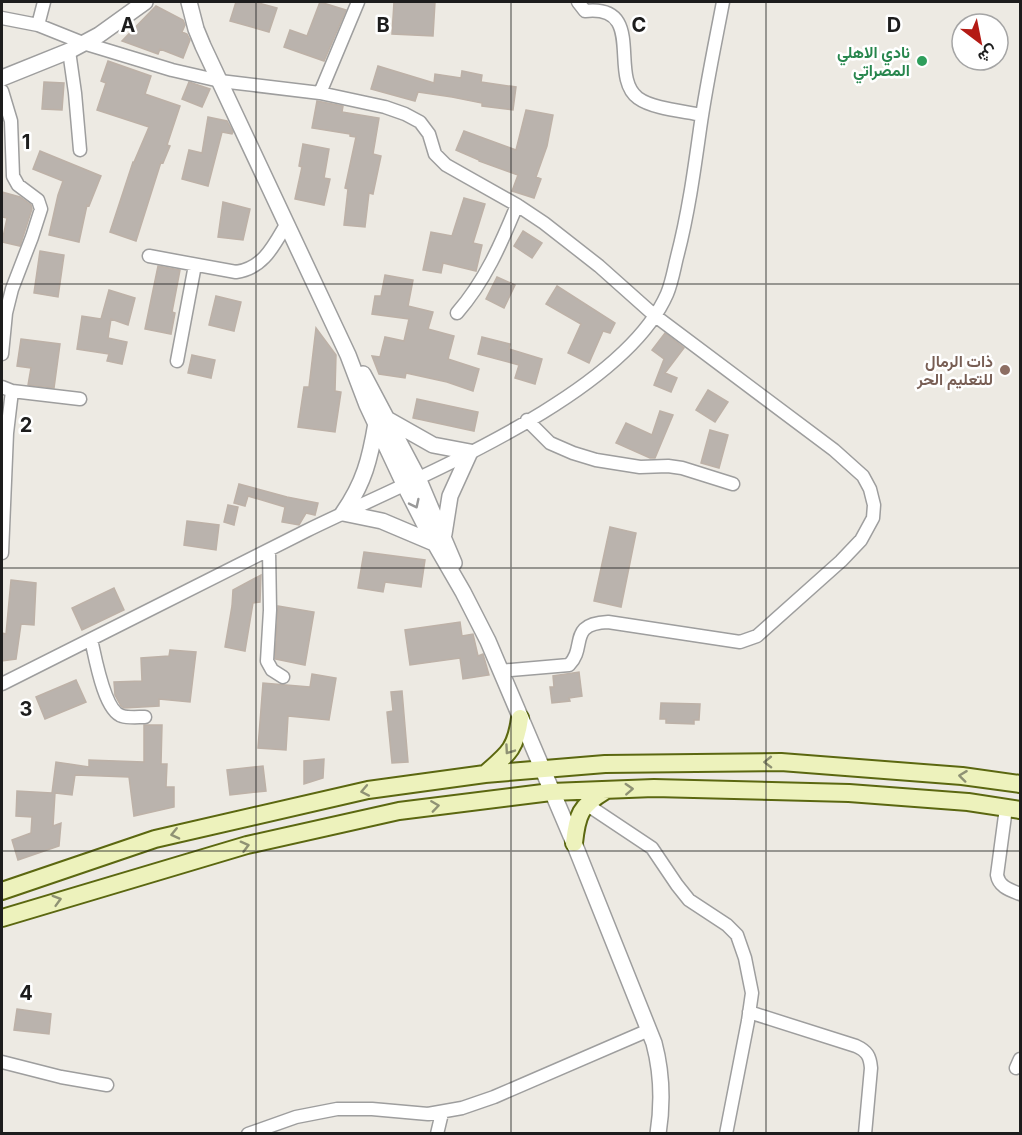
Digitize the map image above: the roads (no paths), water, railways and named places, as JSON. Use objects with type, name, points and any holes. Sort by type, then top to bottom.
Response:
[{"type":"main road","points":[[485,774],[513,747],[520,718]]},
{"type":"main road","points":[[2,891],[155,839],[368,790],[542,768],[605,764],[781,762],[962,776],[1020,784]]},
{"type":"main road","points":[[2,918],[247,845],[399,811],[551,792],[654,788],[849,793],[968,802],[1013,809]]},
{"type":"main road","points":[[574,843],[577,821],[586,804],[606,790]]},
{"type":"street","points":[[38,25],[44,2]]},
{"type":"street","points":[[2,78],[69,51],[99,35],[145,2]]},
{"type":"street","points":[[189,2],[196,29],[348,355],[411,481],[500,670],[574,843],[649,1030],[659,1062],[662,1100],[658,1134]]},
{"type":"street","points":[[320,93],[358,2]]},
{"type":"street","points":[[578,2],[585,11],[595,10],[611,16],[618,23],[624,34],[624,63],[629,82],[638,98],[661,107],[702,115]]},
{"type":"street","points":[[2,684],[470,452],[575,392],[633,342],[654,315],[666,294],[683,234],[723,2]]},
{"type":"street","points":[[2,18],[38,25],[147,64],[220,81],[320,93],[385,107],[415,118],[429,134],[438,159],[544,223],[599,266],[654,315],[834,450],[863,476],[872,497],[873,518],[861,540],[767,630],[740,642],[597,622],[583,630],[578,638],[573,660],[568,664],[500,670]]},
{"type":"street","points":[[69,51],[80,150]]},
{"type":"street","points":[[2,91],[11,122],[14,176],[18,185],[38,200],[41,209],[12,289],[6,313],[2,354]]},
{"type":"street","points":[[457,313],[483,278],[517,205]]},
{"type":"street","points":[[149,256],[236,272],[246,270],[264,259],[287,223]]},
{"type":"street","points":[[177,361],[195,265]]},
{"type":"street","points":[[2,553],[7,389],[80,399]]},
{"type":"street","points":[[527,420],[550,443],[573,453],[596,460],[640,467],[682,468],[733,484]]},
{"type":"street","points":[[381,421],[433,445],[470,452]]},
{"type":"street","points":[[343,513],[355,496],[366,471],[381,421]]},
{"type":"street","points":[[439,540],[450,496],[470,452]]},
{"type":"street","points":[[343,513],[382,521],[439,540]]},
{"type":"street","points":[[269,550],[270,610],[267,661],[272,670],[283,677]]},
{"type":"street","points":[[91,639],[105,694],[113,711],[122,716],[145,717]]},
{"type":"street","points":[[586,804],[652,848],[676,885],[689,900],[728,925],[737,935],[752,993],[726,1134]]},
{"type":"street","points":[[1013,809],[997,875],[998,882],[1020,894]]},
{"type":"street","points":[[749,1012],[866,1051],[871,1059],[871,1068],[865,1134]]},
{"type":"street","points":[[248,1134],[296,1117],[337,1109],[442,1113],[494,1097],[649,1030]]},
{"type":"street","points":[[2,1062],[61,1077],[107,1085]]},
{"type":"street","points":[[437,1134],[442,1113]]},
{"type":"place","name":"نادي الاهلي المصراتي","points":[[922,61]]},
{"type":"place","name":"ذات الرمال للتعليم الحر","points":[[1005,370]]}]
